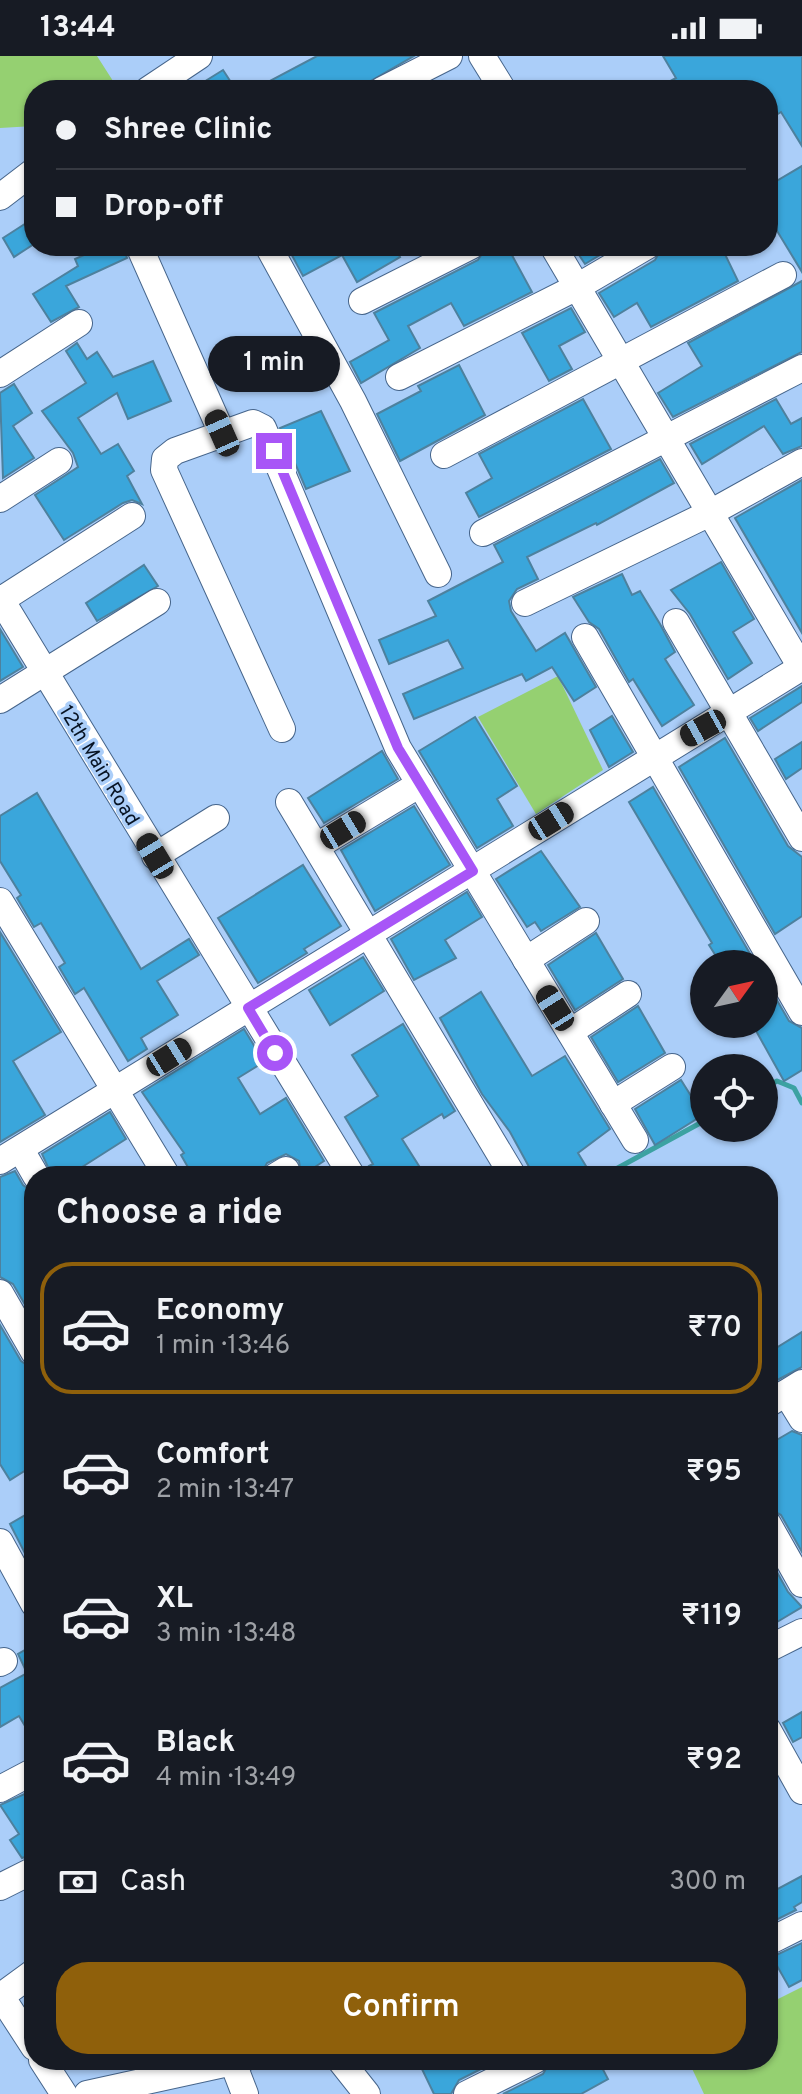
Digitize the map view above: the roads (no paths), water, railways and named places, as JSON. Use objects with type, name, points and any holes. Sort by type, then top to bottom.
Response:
[{"type":"street","points":[[170,80],[199,56]]},
{"type":"street","points":[[402,80],[449,56]]},
{"type":"street","points":[[482,56],[497,80]]},
{"type":"street","points":[[0,197],[24,179]]},
{"type":"street","points":[[143,256],[222,433]]},
{"type":"street","points":[[273,256],[353,401],[438,574]]},
{"type":"street","points":[[362,301],[451,256]]},
{"type":"street","points":[[10,1155],[473,871],[654,756],[728,715],[802,668],[559,256]]},
{"type":"street","points":[[399,377],[577,287],[630,256]]},
{"type":"street","points":[[444,455],[783,275]]},
{"type":"street","points":[[0,374],[79,323]]},
{"type":"street","points":[[483,533],[802,368]]},
{"type":"street","points":[[282,729],[164,470],[165,459],[175,451],[253,423],[263,428],[398,748],[635,1140]]},
{"type":"street","points":[[0,499],[59,461]]},
{"type":"street","points":[[525,603],[710,513],[802,462]]},
{"type":"street","points":[[0,599],[132,516]]},
{"type":"street","name":"12th Main Road","points":[[0,599],[346,1166]]},
{"type":"street","points":[[0,700],[157,602]]},
{"type":"street","points":[[676,622],[802,838]]},
{"type":"street","points":[[585,637],[802,1012]]},
{"type":"street","points":[[317,846],[420,784]]},
{"type":"street","points":[[289,802],[371,934],[507,1166]]},
{"type":"street","points":[[155,856],[216,818]]},
{"type":"street","points":[[0,901],[161,1166]]},
{"type":"street","points":[[526,960],[586,921]]},
{"type":"street","points":[[570,1032],[628,994]]},
{"type":"street","points":[[613,1104],[672,1067]]},
{"type":"street","points":[[0,1293],[24,1335]]},
{"type":"street","points":[[785,1394],[802,1419]]},
{"type":"street","points":[[0,1542],[24,1586]]},
{"type":"street","points":[[778,1542],[802,1584]]},
{"type":"street","points":[[778,1644],[802,1632]]},
{"type":"street","points":[[778,1748],[802,1791]]},
{"type":"street","points":[[0,1789],[24,1776]]},
{"type":"street","points":[[0,1887],[24,1875]]},
{"type":"street","points":[[778,1937],[802,1925]]},
{"type":"street","points":[[24,1979],[0,1997],[24,2032]]},
{"type":"street","points":[[48,2070],[64,2094]]},
{"type":"street","points":[[87,2094],[149,2079],[201,2082],[222,2070]]},
{"type":"street","points":[[239,2070],[245,2094]]},
{"type":"street","points":[[348,2070],[367,2094]]},
{"type":"street","points":[[467,2094],[515,2070]]},
{"type":"waterway","points":[[778,1081],[794,1088],[802,1103]]},
{"type":"waterway","points":[[621,1166],[690,1129]]}]
